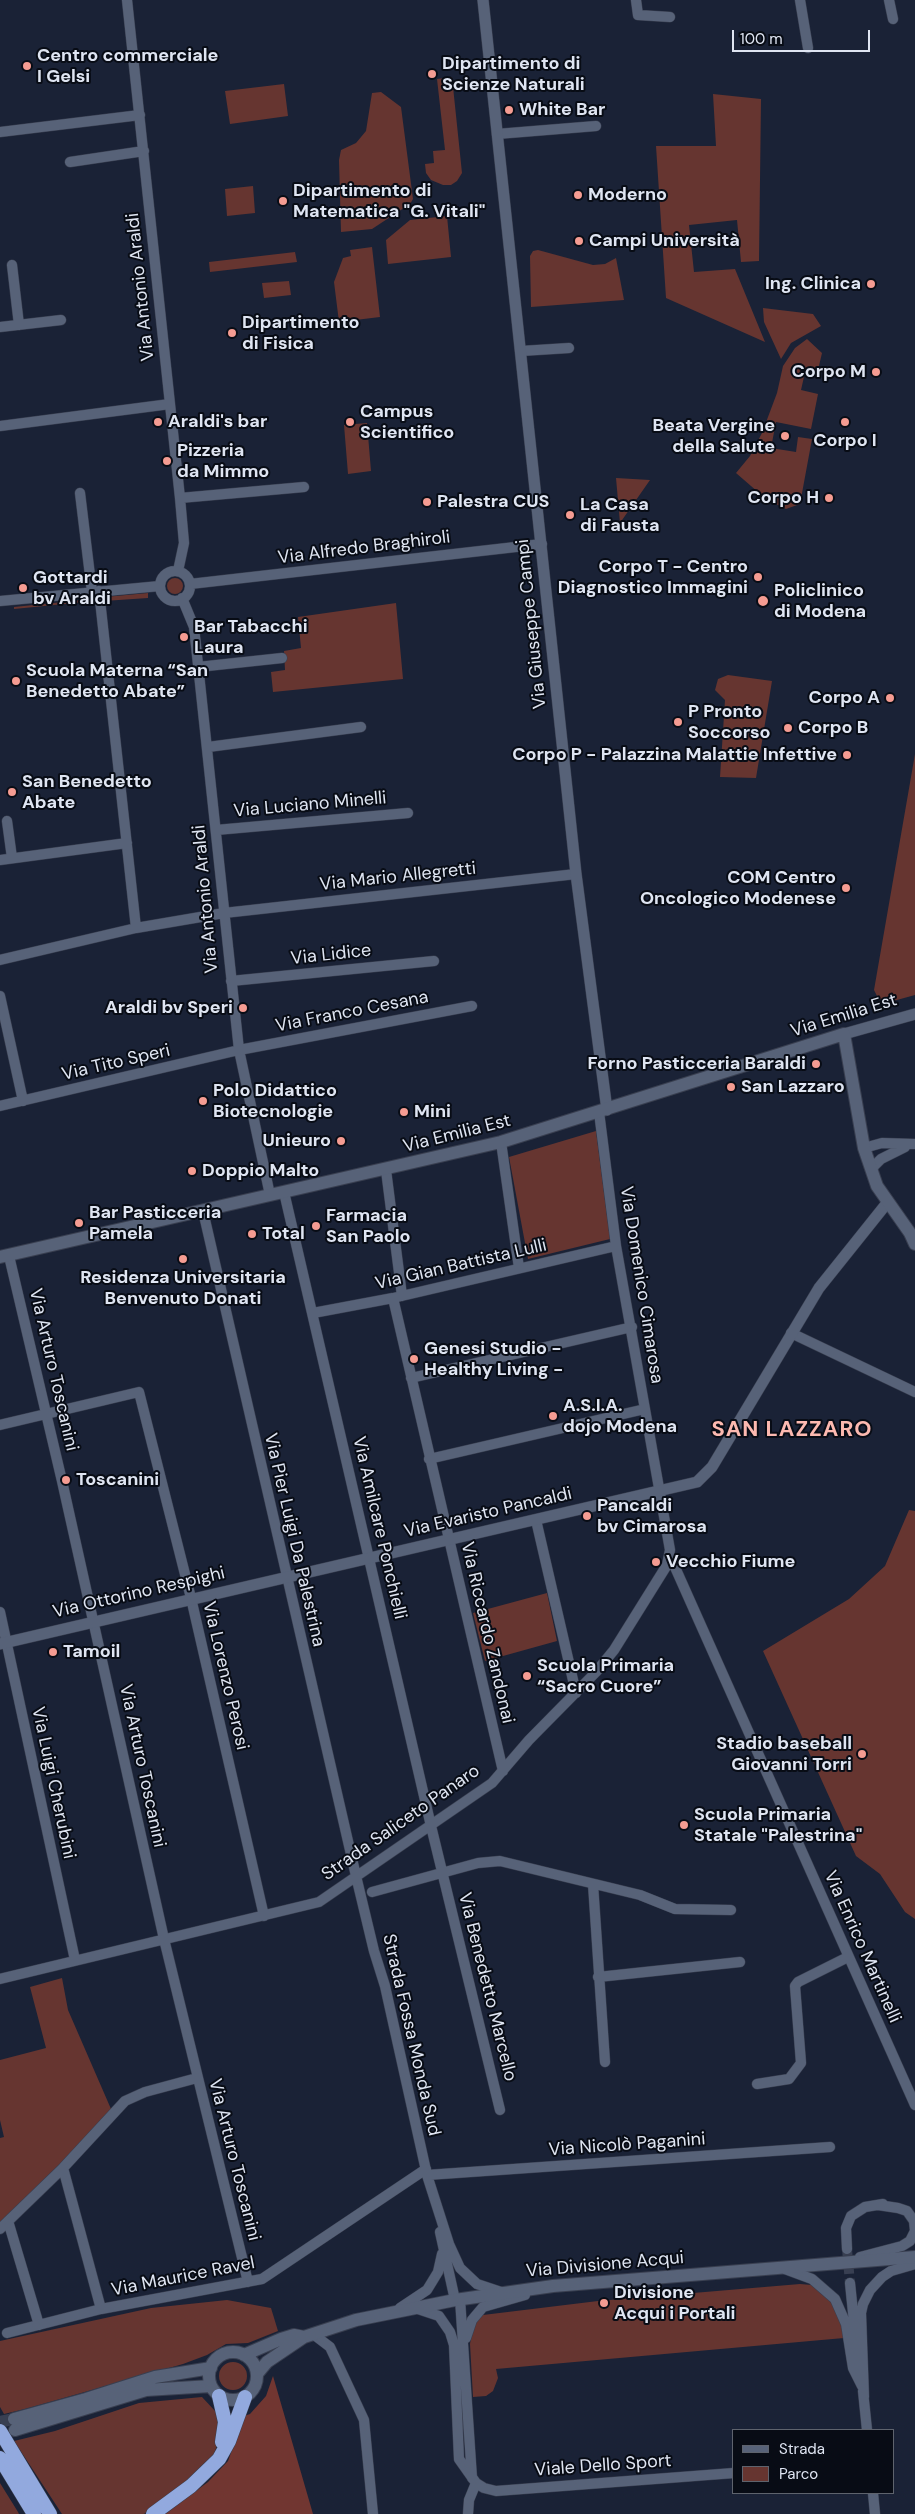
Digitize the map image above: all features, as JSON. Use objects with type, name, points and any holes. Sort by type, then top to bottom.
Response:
[{"type":"highway","points":[[215,2391],[225,2422],[219,2459]]},
{"type":"highway","points":[[152,2514],[191,2486],[219,2459],[229,2441],[245,2397]]},
{"type":"highway","points":[[0,2431],[46,2512]]},
{"type":"highway","points":[[0,2458],[46,2512]]},
{"type":"main road","name":"Via Emilia Est","points":[[4,1256],[386,1170],[501,1142],[844,1034]]},
{"type":"main road","points":[[844,1034],[864,1148],[871,1169],[877,1186],[887,1203],[907,1228],[915,1244]]},
{"type":"main road","name":"Via Divisione Acqui","points":[[257,2374],[267,2362],[308,2335],[337,2325],[457,2299],[553,2286],[915,2257]]},
{"type":"main road","name":"Via Divisione Acqui","points":[[244,2355],[281,2339],[294,2335],[308,2335]]},
{"type":"main road","points":[[211,2368],[155,2377],[86,2399],[15,2425],[146,2390],[215,2391],[232,2400],[245,2397],[254,2388],[257,2374],[253,2363],[244,2355],[236,2352],[224,2354],[214,2361],[209,2375],[215,2391]]},
{"type":"street","name":"Via Antonio Araldi","points":[[127,0],[180,498],[184,543],[178,571]]},
{"type":"street","name":"Via Giuseppe Campi","points":[[483,0],[603,1111]]},
{"type":"street","points":[[636,0],[638,14],[670,17]]},
{"type":"street","points":[[800,0],[808,48]]},
{"type":"street","points":[[889,0],[893,19]]},
{"type":"street","points":[[0,132],[140,116]]},
{"type":"street","points":[[497,134],[596,126]]},
{"type":"street","points":[[70,162],[144,151]]},
{"type":"street","points":[[12,265],[19,325]]},
{"type":"street","points":[[0,327],[60,320]]},
{"type":"street","points":[[521,351],[569,348]]},
{"type":"street","points":[[0,426],[170,404]]},
{"type":"street","points":[[180,498],[304,487]]},
{"type":"street","points":[[80,493],[96,591],[136,928]]},
{"type":"street","name":"Via Alfredo Braghiroli","points":[[190,584],[542,544]]},
{"type":"street","points":[[178,571],[184,574],[190,584],[186,595],[174,600],[166,597],[160,586],[166,574],[178,571]]},
{"type":"street","points":[[0,600],[160,586]]},
{"type":"street","name":"Via Antonio Araldi","points":[[182,598],[193,623],[208,747],[239,1050],[270,1195]]},
{"type":"street","points":[[198,667],[282,658]]},
{"type":"street","points":[[208,747],[361,727]]},
{"type":"street","name":"Via Luciano Minelli","points":[[216,830],[408,813]]},
{"type":"street","points":[[7,821],[12,858]]},
{"type":"street","points":[[0,860],[127,843]]},
{"type":"street","name":"Via Mario Allegretti","points":[[0,960],[136,928],[224,913],[576,874]]},
{"type":"street","name":"Via Lidice","points":[[231,980],[434,961]]},
{"type":"street","points":[[0,996],[23,1101]]},
{"type":"street","name":"Via Franco Cesana","points":[[239,1050],[472,1006]]},
{"type":"street","name":"Via Emilia Est","points":[[844,1034],[911,1015]]},
{"type":"street","name":"Via Tito Speri","points":[[0,1106],[239,1050]]},
{"type":"street","name":"Via Domenico Cimarosa","points":[[603,1111],[616,1246],[632,1327],[659,1492]]},
{"type":"street","points":[[501,1142],[519,1268]]},
{"type":"street","points":[[864,1148],[882,1143],[913,1144]]},
{"type":"street","points":[[871,1169],[881,1159],[895,1150],[913,1144]]},
{"type":"street","name":"Via Riccardo Zandonai","points":[[386,1170],[398,1297],[411,1378],[503,1771]]},
{"type":"street","name":"Via Amilcare Ponchielli","points":[[284,1192],[442,1872]]},
{"type":"street","points":[[887,1203],[819,1288],[790,1333],[915,1392]]},
{"type":"street","name":"Via Pier Luigi Da Palestrina","points":[[203,1211],[356,1876]]},
{"type":"street","name":"Via Gian Battista Lulli","points":[[313,1313],[398,1297],[616,1246]]},
{"type":"street","name":"Via Arturo Toscanini","points":[[4,1256],[46,1415],[94,1621],[164,1939],[248,2282]]},
{"type":"street","points":[[411,1378],[632,1327]]},
{"type":"street","name":"Via Evaristo Pancaldi","points":[[286,1576],[697,1482],[712,1467],[790,1333]]},
{"type":"street","name":"Via Lorenzo Perosi","points":[[46,1415],[139,1392],[191,1598],[264,1916]]},
{"type":"street","points":[[430,1459],[645,1409]]},
{"type":"street","points":[[0,1425],[46,1415]]},
{"type":"street","points":[[659,1492],[670,1556]]},
{"type":"street","points":[[536,1520],[576,1693]]},
{"type":"street","name":"Strada Saliceto Panaro","points":[[0,1979],[319,1902],[480,1793],[503,1771],[529,1740],[576,1693],[614,1650],[670,1556]]},
{"type":"street","name":"Via Enrico Martinelli","points":[[670,1556],[915,2104]]},
{"type":"street","name":"Via Ottorino Respighi","points":[[3,1643],[286,1576]]},
{"type":"street","name":"Via Luigi Cherubini","points":[[0,1612],[3,1643],[75,1960]]},
{"type":"street","name":"Via Benedetto Marcello","points":[[372,1892],[478,1863],[500,1861],[640,1895],[675,1909],[731,1910]]},
{"type":"street","name":"Via Benedetto Marcello","points":[[442,1872],[500,2110]]},
{"type":"street","name":"Strada Fossa Monda Sud","points":[[356,1876],[374,1951],[386,1986],[434,2201],[443,2250],[457,2299]]},
{"type":"street","points":[[593,1884],[605,2062]]},
{"type":"street","points":[[757,2084],[789,2079],[801,2063],[795,1986],[798,1982],[848,1957]]},
{"type":"street","points":[[598,1977],[740,1962]]},
{"type":"street","points":[[0,2228],[63,2168],[125,2101],[145,2092],[197,2078]]},
{"type":"street","name":"Via Nicolò Paganini","points":[[426,2172],[830,2147]]},
{"type":"street","points":[[63,2168],[101,2309]]},
{"type":"street","name":"Via Maurice Ravel","points":[[7,2332],[101,2309],[248,2282],[272,2274],[426,2172]]},
{"type":"street","name":"Strada Fossa Monda Sud","points":[[434,2201],[460,2268],[478,2284],[501,2292]]},
{"type":"street","points":[[847,2250],[846,2233],[851,2216],[865,2207],[902,2204],[915,2211]]},
{"type":"street","points":[[841,2262],[899,2247],[913,2236],[914,2222],[907,2211],[878,2205]]},
{"type":"street","points":[[8,2221],[40,2325]]},
{"type":"street","points":[[389,2313],[413,2301],[427,2290],[438,2272],[443,2250]]},
{"type":"street","points":[[863,2391],[861,2313],[863,2304],[870,2290],[882,2277],[891,2271],[915,2264]]},
{"type":"street","points":[[781,2268],[812,2279],[835,2299],[846,2324],[853,2368],[863,2391]]},
{"type":"street","points":[[850,2283],[867,2429]]},
{"type":"street","points":[[464,2354],[468,2328],[475,2314],[482,2307],[553,2286]]},
{"type":"street","points":[[457,2299],[464,2354],[474,2480],[468,2514]]},
{"type":"street","points":[[410,2309],[422,2309],[435,2314],[450,2332],[454,2345],[459,2459],[474,2480]]},
{"type":"street","points":[[337,2325],[330,2347],[364,2420],[373,2514]]},
{"type":"street","points":[[308,2335],[330,2347]]},
{"type":"street","name":"Viale Dello Sport","points":[[474,2480],[484,2488],[496,2491],[732,2473]]},
{"type":"street","points":[[873,2494],[874,2514]]},
{"type":"green space","points":[[452,77],[462,173],[457,181],[451,185],[443,185],[431,180],[426,173],[425,164],[434,163],[433,151],[445,150],[437,79]]},
{"type":"green space","points":[[284,84],[288,116],[230,124],[225,91]]},
{"type":"green space","points":[[381,92],[401,107],[413,199],[410,204],[372,229],[341,232],[339,160],[341,150],[356,143],[366,131],[372,93]]},
{"type":"green space","points":[[713,94],[761,99],[759,261],[741,262],[737,220],[689,225],[694,272],[735,269],[765,342],[666,298],[656,146],[716,146]]},
{"type":"green space","points":[[253,186],[255,213],[227,216],[225,189]]},
{"type":"green space","points":[[447,216],[451,257],[388,264],[386,240],[410,220]]},
{"type":"green space","points":[[372,247],[380,317],[339,322],[334,282],[343,258],[351,256],[350,250]]},
{"type":"green space","points":[[538,250],[593,265],[605,264],[616,258],[624,300],[531,307],[530,256],[533,251]]},
{"type":"green space","points":[[295,252],[297,262],[210,272],[209,262]]},
{"type":"green space","points":[[289,281],[291,295],[264,298],[262,283]]},
{"type":"green space","points":[[763,308],[813,314],[821,326],[791,343],[781,359],[764,322]]},
{"type":"green space","points":[[807,339],[822,353],[818,370],[806,368],[801,390],[818,394],[811,429],[776,422],[771,448],[796,452],[798,437],[812,439],[800,504],[786,509],[766,499],[736,473],[750,456],[762,433],[777,393],[783,366],[795,348]]},
{"type":"green space","points":[[367,423],[371,471],[348,474],[344,425]]},
{"type":"green space","points":[[616,478],[650,480],[620,523]]},
{"type":"green space","points":[[175,578],[183,586],[175,594],[167,586]]},
{"type":"green space","points":[[148,593],[148,598],[104,601],[105,597]]},
{"type":"green space","points":[[92,599],[95,601],[14,609],[14,607]]},
{"type":"green space","points":[[396,603],[403,679],[273,692],[271,672],[285,670],[284,651],[301,648],[298,617]]},
{"type":"green space","points":[[728,675],[772,681],[756,778],[720,777],[725,700],[715,690],[718,679]]},
{"type":"green space","points":[[915,754],[915,995],[886,1003],[878,998],[874,990]]},
{"type":"green space","points":[[596,1131],[610,1239],[528,1259],[509,1157]]},
{"type":"green space","name":"Stadio baseball Giovanni Torri","points":[[909,1510],[915,1511],[915,1919],[905,1912],[880,1874],[856,1856],[763,1651],[849,1599],[885,1566]]},
{"type":"green space","points":[[547,1593],[557,1641],[485,1661],[473,1613]]},
{"type":"green space","points":[[62,1978],[68,2010],[111,2109],[59,2165],[0,2223],[0,2138],[4,2137],[0,2120],[0,2060],[46,2048],[30,1987]]},
{"type":"green space","points":[[800,2284],[812,2285],[831,2301],[841,2317],[844,2338],[496,2369],[498,2378],[493,2391],[486,2396],[473,2397],[470,2344],[473,2325],[483,2315],[598,2301]]},
{"type":"green space","points":[[227,2300],[271,2308],[278,2331],[248,2343],[226,2344],[207,2355],[183,2364],[25,2409],[4,2414],[0,2407],[0,2341],[151,2308]]},
{"type":"green space","points":[[233,2362],[243,2366],[247,2376],[243,2386],[233,2390],[223,2386],[219,2376],[223,2366]]},
{"type":"green space","points":[[202,2397],[216,2412],[221,2412],[220,2435],[213,2458],[206,2468],[144,2514],[62,2514],[14,2441],[55,2431],[139,2403]]},
{"type":"green space","points":[[0,2483],[18,2512],[19,2514],[0,2514]]},
{"type":"shaded area","points":[[273,2376],[313,2514],[165,2514],[208,2482],[228,2461],[244,2416],[250,2414],[266,2396]]},
{"type":"tunnel","points":[[847,2249],[850,2283]]},
{"type":"tunnel","points":[[0,2422],[14,2419]]},
{"type":"place","name":"Centro commerciale I Gelsi","points":[[27,66]]},
{"type":"place","name":"Dipartimento di Scienze Naturali","points":[[432,74]]},
{"type":"place","name":"White Bar","points":[[509,110]]},
{"type":"place","name":"Moderno","points":[[578,195]]},
{"type":"place","name":"Dipartimento di Matematica \"G. Vitali\"","points":[[283,201]]},
{"type":"place","name":"Campi Università","points":[[579,241]]},
{"type":"place","name":"Ing. Clinica","points":[[871,284]]},
{"type":"place","name":"Dipartimento di Fisica","points":[[232,333]]},
{"type":"place","name":"Corpo M","points":[[876,372]]},
{"type":"place","name":"Araldi's bar","points":[[158,422]]},
{"type":"place","name":"Campus Scientifico","points":[[350,422]]},
{"type":"place","name":"Corpo I","points":[[845,422]]},
{"type":"place","name":"Beata Vergine della Salute","points":[[785,436]]},
{"type":"place","name":"Pizzeria da Mimmo","points":[[167,461]]},
{"type":"place","name":"Corpo H","points":[[829,498]]},
{"type":"place","name":"Palestra CUS","points":[[427,502]]},
{"type":"place","name":"La Casa di Fausta","points":[[570,515]]},
{"type":"place","name":"Corpo T - Centro Diagnostico Immagini","points":[[758,577]]},
{"type":"place","name":"Gottardi bv Araldi","points":[[23,588]]},
{"type":"place","name":"Policlinico di Modena","points":[[763,601]]},
{"type":"place","name":"Bar Tabacchi Laura","points":[[184,637]]},
{"type":"place","name":"Scuola Materna “San Benedetto Abate”","points":[[16,681]]},
{"type":"place","name":"Corpo A","points":[[890,698]]},
{"type":"place","name":"P Pronto Soccorso","points":[[678,722]]},
{"type":"place","name":"Corpo B","points":[[788,728]]},
{"type":"place","name":"Corpo P - Palazzina Malattie Infettive","points":[[847,755]]},
{"type":"place","name":"San Benedetto Abate","points":[[12,792]]},
{"type":"place","name":"COM Centro Oncologico Modenese","points":[[846,888]]},
{"type":"place","name":"Araldi bv Speri","points":[[243,1008]]},
{"type":"place","name":"Forno Pasticceria Baraldi","points":[[816,1064]]},
{"type":"place","name":"San Lazzaro","points":[[731,1087]]},
{"type":"place","name":"Polo Didattico Biotecnologie","points":[[203,1101]]},
{"type":"place","name":"Mini","points":[[404,1112]]},
{"type":"place","name":"Unieuro","points":[[341,1141]]},
{"type":"place","name":"Doppio Malto","points":[[192,1171]]},
{"type":"place","name":"Bar Pasticceria Pamela","points":[[79,1223]]},
{"type":"place","name":"Farmacia San Paolo","points":[[316,1226]]},
{"type":"place","name":"Total","points":[[252,1234]]},
{"type":"place","name":"Residenza Universitaria Benvenuto Donati","points":[[183,1259]]},
{"type":"place","name":"Genesi Studio - Healthy Living -","points":[[414,1359]]},
{"type":"place","name":"A.S.I.A. dojo Modena","points":[[553,1416]]},
{"type":"place","name":"Toscanini","points":[[66,1480]]},
{"type":"place","name":"Pancaldi bv Cimarosa","points":[[587,1516]]},
{"type":"place","name":"Vecchio Fiume","points":[[656,1562]]},
{"type":"place","name":"Tamoil","points":[[53,1652]]},
{"type":"place","name":"Scuola Primaria “Sacro Cuore”","points":[[527,1676]]},
{"type":"place","name":"Stadio baseball Giovanni Torri","points":[[862,1754]]},
{"type":"place","name":"Scuola Primaria Statale \"Palestrina\"","points":[[684,1825]]},
{"type":"place","name":"Divisione Acqui i Portali","points":[[604,2303]]},
{"type":"district","name":"SAN LAZZARO","points":[[792,1430]]}]
